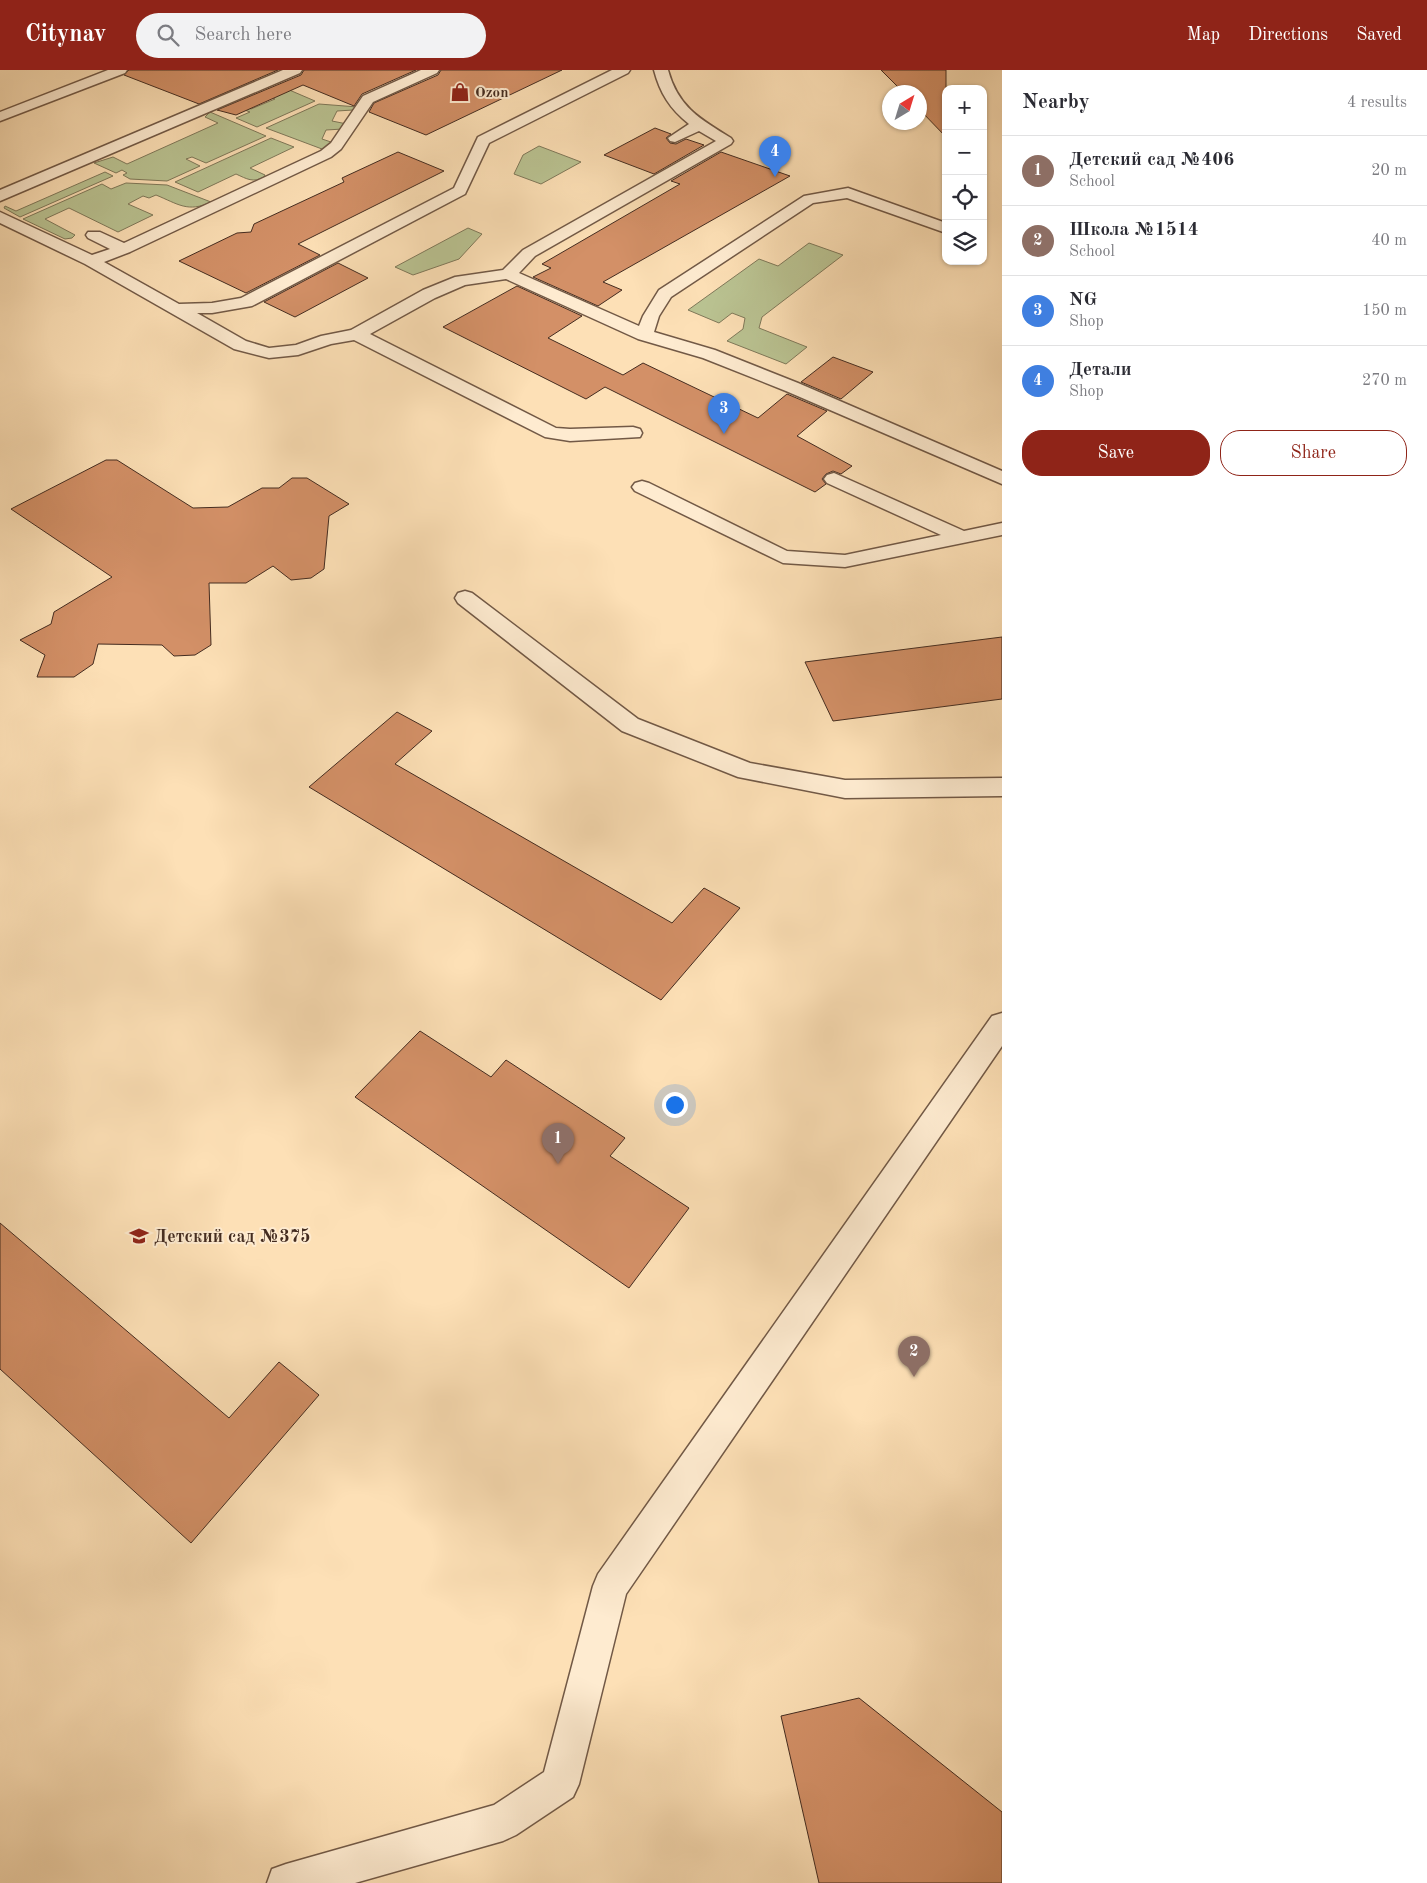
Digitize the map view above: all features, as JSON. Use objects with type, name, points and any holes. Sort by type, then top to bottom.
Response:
[{"type":"lane","points":[[0,118],[120,70]]},
{"type":"lane","points":[[0,196],[295,70]]},
{"type":"lane","points":[[91,261],[124,249],[326,154],[336,146],[368,99],[432,70]]},
{"type":"lane","points":[[176,309],[212,308],[246,302],[460,191],[483,140],[623,70]]},
{"type":"lane","points":[[508,274],[529,253],[726,141],[698,125],[670,99],[661,70]]},
{"type":"lane","points":[[675,138],[698,125]]},
{"type":"lane","points":[[644,335],[651,316],[665,294],[809,199],[848,193],[942,227]]},
{"type":"lane","points":[[0,217],[91,261],[240,345],[269,353],[298,350],[327,340],[356,334],[372,327],[429,294],[461,281],[508,274],[644,335],[718,357],[1002,478]]},
{"type":"lane","points":[[94,235],[124,249]]},
{"type":"lane","points":[[246,302],[262,308],[281,300]]},
{"type":"lane","points":[[356,334],[552,433],[570,435],[633,433]]},
{"type":"lane","points":[[834,479],[961,537]]},
{"type":"lane","points":[[642,487],[783,557],[845,561],[1002,529]]},
{"type":"lane","points":[[465,598],[630,725],[746,771],[845,789],[1002,787]]},
{"type":"lane","points":[[286,1883],[503,1822],[560,1784],[610,1586],[1002,1024]]},
{"type":"green space","points":[[280,86],[315,101],[257,127],[236,118],[250,112],[234,106],[238,104],[251,109],[275,99],[263,93]]},
{"type":"green space","points":[[319,104],[358,107],[353,110],[337,111],[332,121],[347,124],[343,129],[326,130],[322,139],[334,143],[322,149],[266,128]]},
{"type":"green space","points":[[210,112],[266,136],[206,163],[192,157],[186,159],[200,166],[167,181],[130,179],[123,175],[127,173],[122,170],[116,173],[94,163],[113,157],[127,164],[218,123],[205,117]]},
{"type":"green space","points":[[271,138],[294,147],[250,168],[265,175],[260,179],[250,180],[236,174],[198,192],[175,182]]},
{"type":"green space","points":[[539,146],[581,162],[541,184],[514,174],[523,155]]},
{"type":"green space","points":[[105,172],[113,176],[20,217],[4,208],[5,206],[16,211]]},
{"type":"green space","points":[[126,183],[167,185],[211,202],[196,207],[189,207],[156,195],[149,198],[143,196],[128,204],[153,215],[118,232],[69,208],[45,219],[75,235],[72,238],[65,239],[23,219],[102,184],[111,189]]},
{"type":"green space","points":[[468,228],[482,234],[459,259],[413,275],[395,267]]},
{"type":"green space","points":[[809,243],[843,255],[762,317],[759,328],[807,347],[786,364],[727,341],[743,329],[745,318],[732,313],[719,323],[688,310],[759,259],[778,266]]},
{"type":"building","points":[[129,70],[278,70],[199,104],[124,75]]},
{"type":"building","points":[[304,70],[416,70],[362,94],[354,106],[303,85],[236,115],[217,110],[301,75]]},
{"type":"building","points":[[441,70],[562,70],[426,135],[369,112],[374,103],[438,75]]},
{"type":"building","points":[[881,70],[946,70],[946,85],[942,85],[942,133],[927,117],[927,85],[896,85]]},
{"type":"building","points":[[655,128],[671,134],[666,138],[670,143],[676,144],[686,139],[704,145],[654,174],[604,155]]},
{"type":"building","points":[[398,152],[444,171],[298,244],[320,255],[246,293],[179,261],[237,233],[251,232],[254,224],[344,182],[342,178]]},
{"type":"building","points":[[721,152],[790,176],[603,282],[622,290],[598,306],[533,277],[551,268],[542,264],[680,184],[671,181]]},
{"type":"building","points":[[338,263],[368,278],[295,317],[264,302]]},
{"type":"building","points":[[517,286],[582,316],[548,338],[623,375],[643,363],[758,418],[787,394],[827,411],[797,436],[852,466],[841,474],[833,471],[826,474],[822,479],[826,484],[815,492],[605,387],[586,399],[443,327]]},
{"type":"building","points":[[833,357],[873,372],[841,399],[801,382]]},
{"type":"building","points":[[106,460],[117,460],[193,508],[228,507],[262,488],[279,488],[292,478],[307,478],[349,504],[329,516],[324,569],[311,578],[291,580],[273,566],[246,583],[209,583],[211,645],[195,655],[174,656],[162,645],[98,644],[93,664],[74,677],[37,677],[45,655],[20,640],[51,624],[54,612],[112,577],[11,509]]},
{"type":"building","points":[[1002,637],[1002,699],[833,721],[805,662]]},
{"type":"building","points":[[397,712],[432,731],[395,764],[672,923],[704,888],[740,908],[661,1000],[309,787]]},
{"type":"building","points":[[420,1031],[491,1077],[506,1060],[625,1138],[610,1156],[689,1208],[629,1288],[355,1097]]},
{"type":"building","points":[[0,1223],[229,1418],[279,1362],[319,1395],[191,1543],[0,1369]]},
{"type":"building","points":[[859,1698],[1002,1812],[1002,1883],[819,1883],[781,1716]]},
{"type":"place","name":"Ozon","points":[[460,92]]},
{"type":"place","name":"Детали","points":[[775,177]]},
{"type":"place","name":"NG","points":[[724,434]]},
{"type":"place","name":"Детский сад №406","points":[[558,1164]]},
{"type":"place","name":"Детский сад №375","points":[[139,1236]]},
{"type":"place","name":"Школа №1514","points":[[914,1377]]}]
